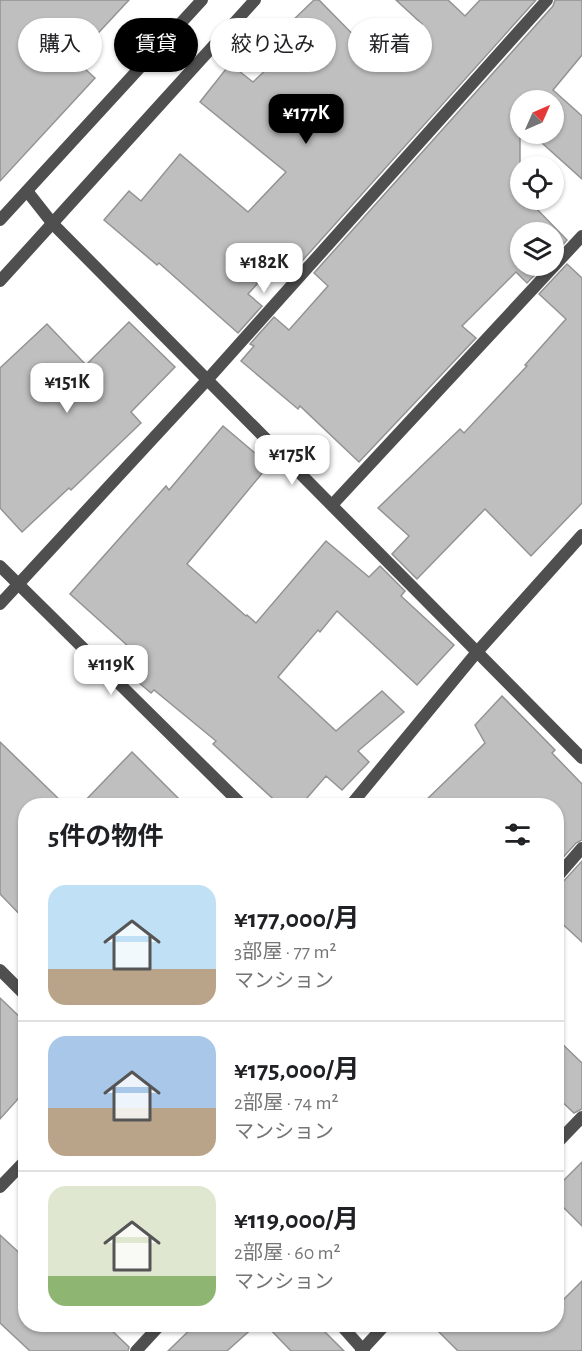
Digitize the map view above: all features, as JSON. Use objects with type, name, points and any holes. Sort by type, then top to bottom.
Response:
[{"type":"street","points":[[0,220],[202,0]]},
{"type":"street","points":[[0,281],[255,0]]},
{"type":"street","points":[[0,604],[208,379],[547,0]]},
{"type":"street","points":[[27,191],[53,224],[582,758]]},
{"type":"street","points":[[332,505],[582,236]]},
{"type":"street","points":[[357,798],[477,652],[582,535]]},
{"type":"street","points":[[0,566],[235,798]]},
{"type":"street","points":[[564,869],[582,848]]},
{"type":"street","points":[[0,970],[18,988]]},
{"type":"street","points":[[564,1136],[582,1117]]},
{"type":"street","points":[[0,1187],[18,1168]]},
{"type":"street","points":[[136,1351],[154,1332]]},
{"type":"street","points":[[347,1332],[362,1350],[379,1332]]},
{"type":"building","points":[[0,0],[129,0],[102,29],[102,18],[18,18],[18,72],[88,72],[95,78],[0,181]]},
{"type":"building","points":[[314,0],[319,0],[348,29],[348,72],[432,72],[432,18],[416,18],[396,0],[448,0],[465,16],[480,0],[536,0],[302,261],[289,248],[248,294],[262,306],[238,333],[159,263],[157,265],[104,220],[129,191],[141,201],[180,154],[248,212],[286,172],[200,102],[224,72],[240,72],[253,82],[264,72],[336,72],[336,18],[295,18]]},
{"type":"building","points":[[555,0],[582,0],[582,55],[553,90],[510,90],[510,144],[520,144],[520,156],[510,156],[510,210],[538,210],[549,222],[510,222],[510,276],[512,276],[462,326],[476,338],[359,462],[300,406],[298,409],[241,361],[254,346],[250,344],[274,317],[289,330],[328,286],[314,273],[553,6]]},
{"type":"building","points":[[564,100],[582,116],[582,179],[564,163],[564,156],[556,156],[543,144],[564,144]]},
{"type":"building","points":[[567,264],[582,278],[582,503],[531,556],[485,509],[417,579],[392,554],[409,536],[378,508],[460,429],[464,433],[527,366],[525,365],[566,319],[539,294],[556,276],[564,276],[564,267]]},
{"type":"building","points":[[520,276],[534,276],[527,283]]},
{"type":"building","points":[[129,322],[175,367],[131,412],[141,423],[71,490],[69,488],[22,532],[0,508],[0,368],[47,324],[86,365]]},
{"type":"building","points":[[223,426],[269,465],[187,564],[256,623],[326,541],[369,577],[380,566],[405,591],[401,596],[454,645],[417,685],[337,611],[278,677],[336,731],[382,691],[404,712],[358,751],[369,762],[342,790],[326,776],[307,798],[272,798],[213,744],[216,741],[154,690],[151,693],[124,670],[138,655],[70,594],[166,486],[169,490]]},
{"type":"building","points":[[502,696],[555,750],[552,753],[582,784],[582,840],[564,856],[564,798],[428,798],[485,743],[475,725]]},
{"type":"building","points":[[0,742],[58,798],[18,798],[18,913],[0,894]]},
{"type":"building","points":[[132,752],[178,798],[88,798]]},
{"type":"building","points":[[582,861],[582,942],[564,925],[564,881]]},
{"type":"building","points":[[0,998],[18,1015],[18,1099],[0,1119]]},
{"type":"building","points":[[564,1046],[582,1063],[582,1109],[574,1113],[564,1104]]},
{"type":"building","points":[[582,1162],[582,1226],[564,1208],[564,1180]]},
{"type":"building","points":[[0,1235],[18,1252],[18,1332],[113,1332],[129,1347],[128,1351],[30,1351],[0,1323]]},
{"type":"building","points":[[582,1281],[582,1351],[458,1351],[439,1332],[564,1332],[564,1299]]},
{"type":"building","points":[[188,1332],[248,1332],[227,1351],[168,1351]]},
{"type":"building","points":[[273,1332],[325,1332],[344,1351],[291,1351]]}]
